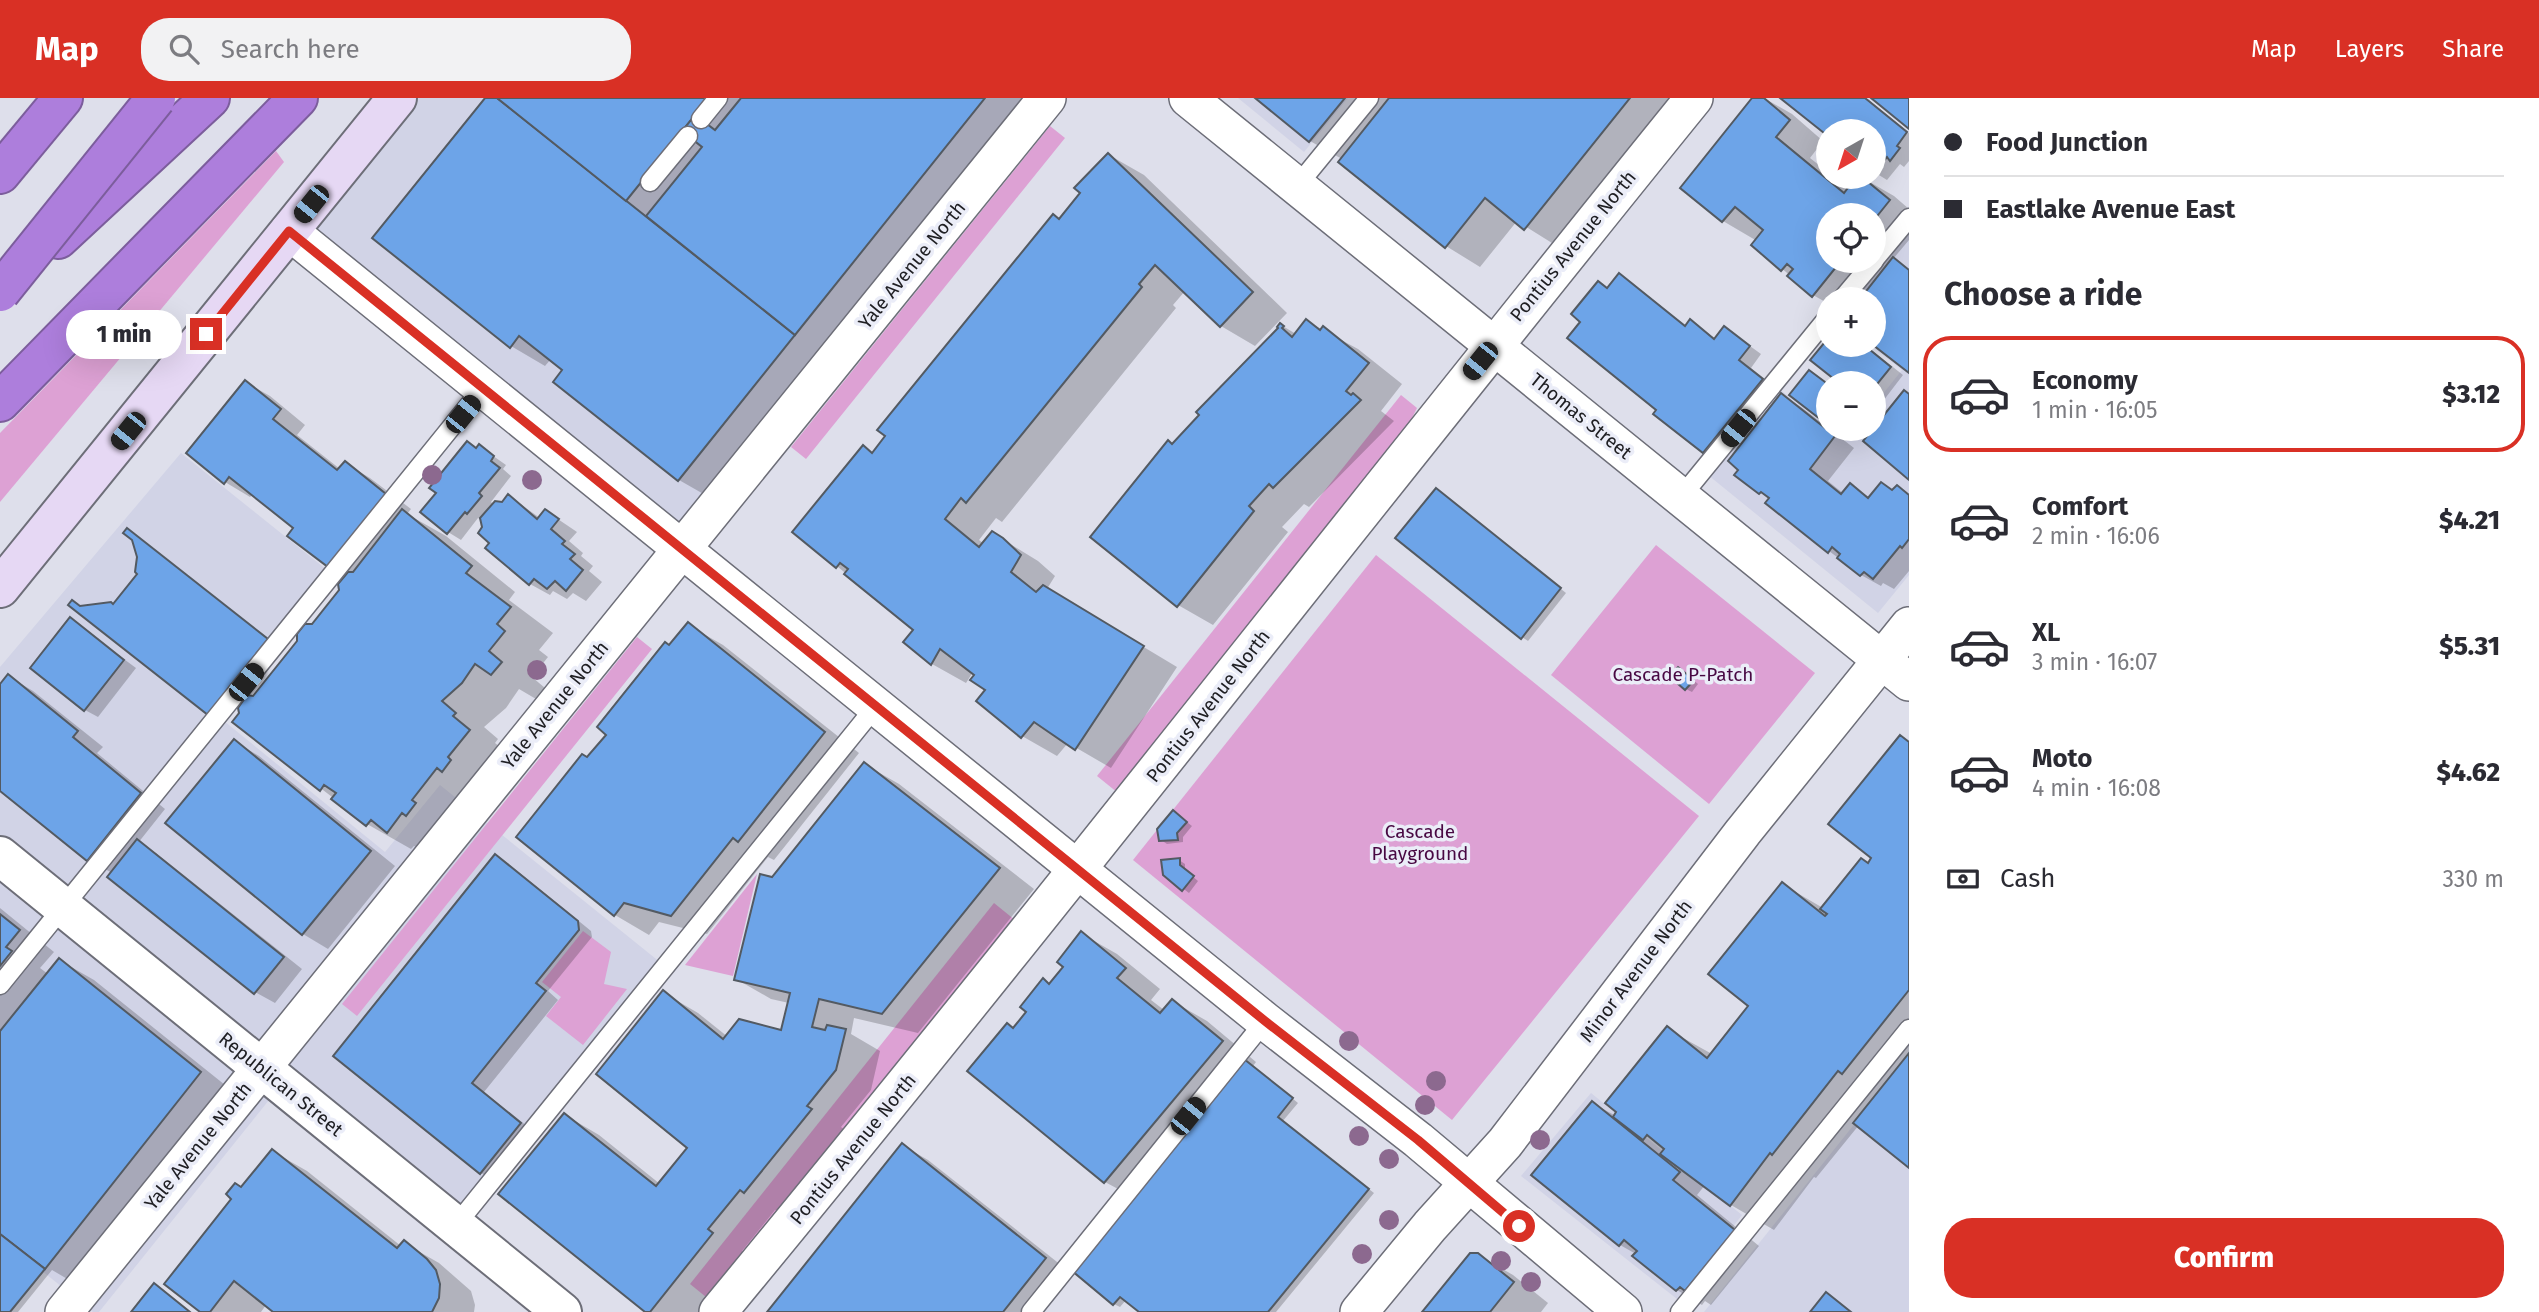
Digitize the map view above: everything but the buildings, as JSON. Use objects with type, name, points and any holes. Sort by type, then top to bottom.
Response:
[{"type":"highway","points":[[0,174],[63,98]]},
{"type":"highway","points":[[0,271],[138,98]]},
{"type":"highway","points":[[0,292],[156,98]]},
{"type":"highway","points":[[0,292],[210,98]]},
{"type":"highway","points":[[0,402],[298,98]]},
{"type":"main road","points":[[0,589],[397,98]]},
{"type":"street","name":"Yale Avenue North","points":[[64,1312],[1047,98]]},
{"type":"street","name":"Thomas Street","points":[[1188,98],[1895,671]]},
{"type":"street","name":"Pontius Avenue North","points":[[719,1312],[898,1094],[1493,345],[1693,98]]},
{"type":"street","points":[[289,231],[1265,1021],[1418,1140],[1623,1312]]},
{"type":"street","name":"Minor Avenue North","points":[[1359,1312],[1430,1226],[1505,1143],[1743,832],[1895,671],[1909,626]]},
{"type":"street","name":"Republican Street","points":[[0,856],[562,1312]]},
{"type":"lane","points":[[701,119],[718,98]]},
{"type":"lane","points":[[1297,187],[1369,98]]},
{"type":"lane","points":[[650,182],[688,136]]},
{"type":"lane","points":[[1886,246],[1909,218]]},
{"type":"lane","points":[[1852,287],[1863,273]]},
{"type":"lane","points":[[1681,498],[1816,332]]},
{"type":"lane","points":[[0,985],[483,388]]},
{"type":"lane","points":[[456,1225],[876,706]]},
{"type":"lane","points":[[1031,1312],[1265,1021]]},
{"type":"lane","points":[[1679,1312],[1909,1028]]},
{"type":"shaded area","points":[[397,98],[1047,98],[682,549],[289,231]]},
{"type":"shaded area","points":[[1238,98],[1348,98],[1304,152]]},
{"type":"shaded area","points":[[1909,226],[1909,575],[1878,613],[1708,475],[1778,388],[1816,418],[1816,441],[1886,441],[1886,390],[1902,370],[1885,357],[1886,287],[1860,287],[1871,273],[1886,273],[1886,254]]},
{"type":"shaded area","points":[[181,453],[337,578],[224,721],[385,852],[440,785],[671,971],[450,1246],[269,1100],[99,1312],[93,1312],[0,1237],[0,667]]},
{"type":"shaded area","points":[[1909,1056],[1909,1312],[1704,1312]]},
{"type":"shaded area","points":[[1591,1093],[1742,1215],[1677,1299],[1521,1176]]},
{"type":"green space","points":[[1050,126],[1065,138],[806,459],[791,447]]},
{"type":"green space","points":[[276,151],[284,162],[0,502],[0,433]]},
{"type":"green space","points":[[1401,395],[1417,408],[1405,432],[1118,793],[1097,776]]},
{"type":"green space","name":"Cascade P-Patch","points":[[1656,545],[1815,673],[1709,804],[1551,675]]},
{"type":"green space","name":"Cascade Playground","points":[[1376,555],[1699,816],[1452,1120],[1133,860]]},
{"type":"green space","points":[[637,637],[652,649],[357,1016],[342,1004]]},
{"type":"green space","points":[[757,874],[733,976],[685,965]]},
{"type":"green space","points":[[994,903],[1015,920],[763,1236],[706,1297],[690,1284]]},
{"type":"green space","points":[[583,931],[611,952],[604,984],[627,989],[583,1045],[546,1016],[561,997],[542,982]]},
{"type":"route","points":[[206,334],[289,231],[1265,1021],[1418,1140],[1519,1226]]}]
